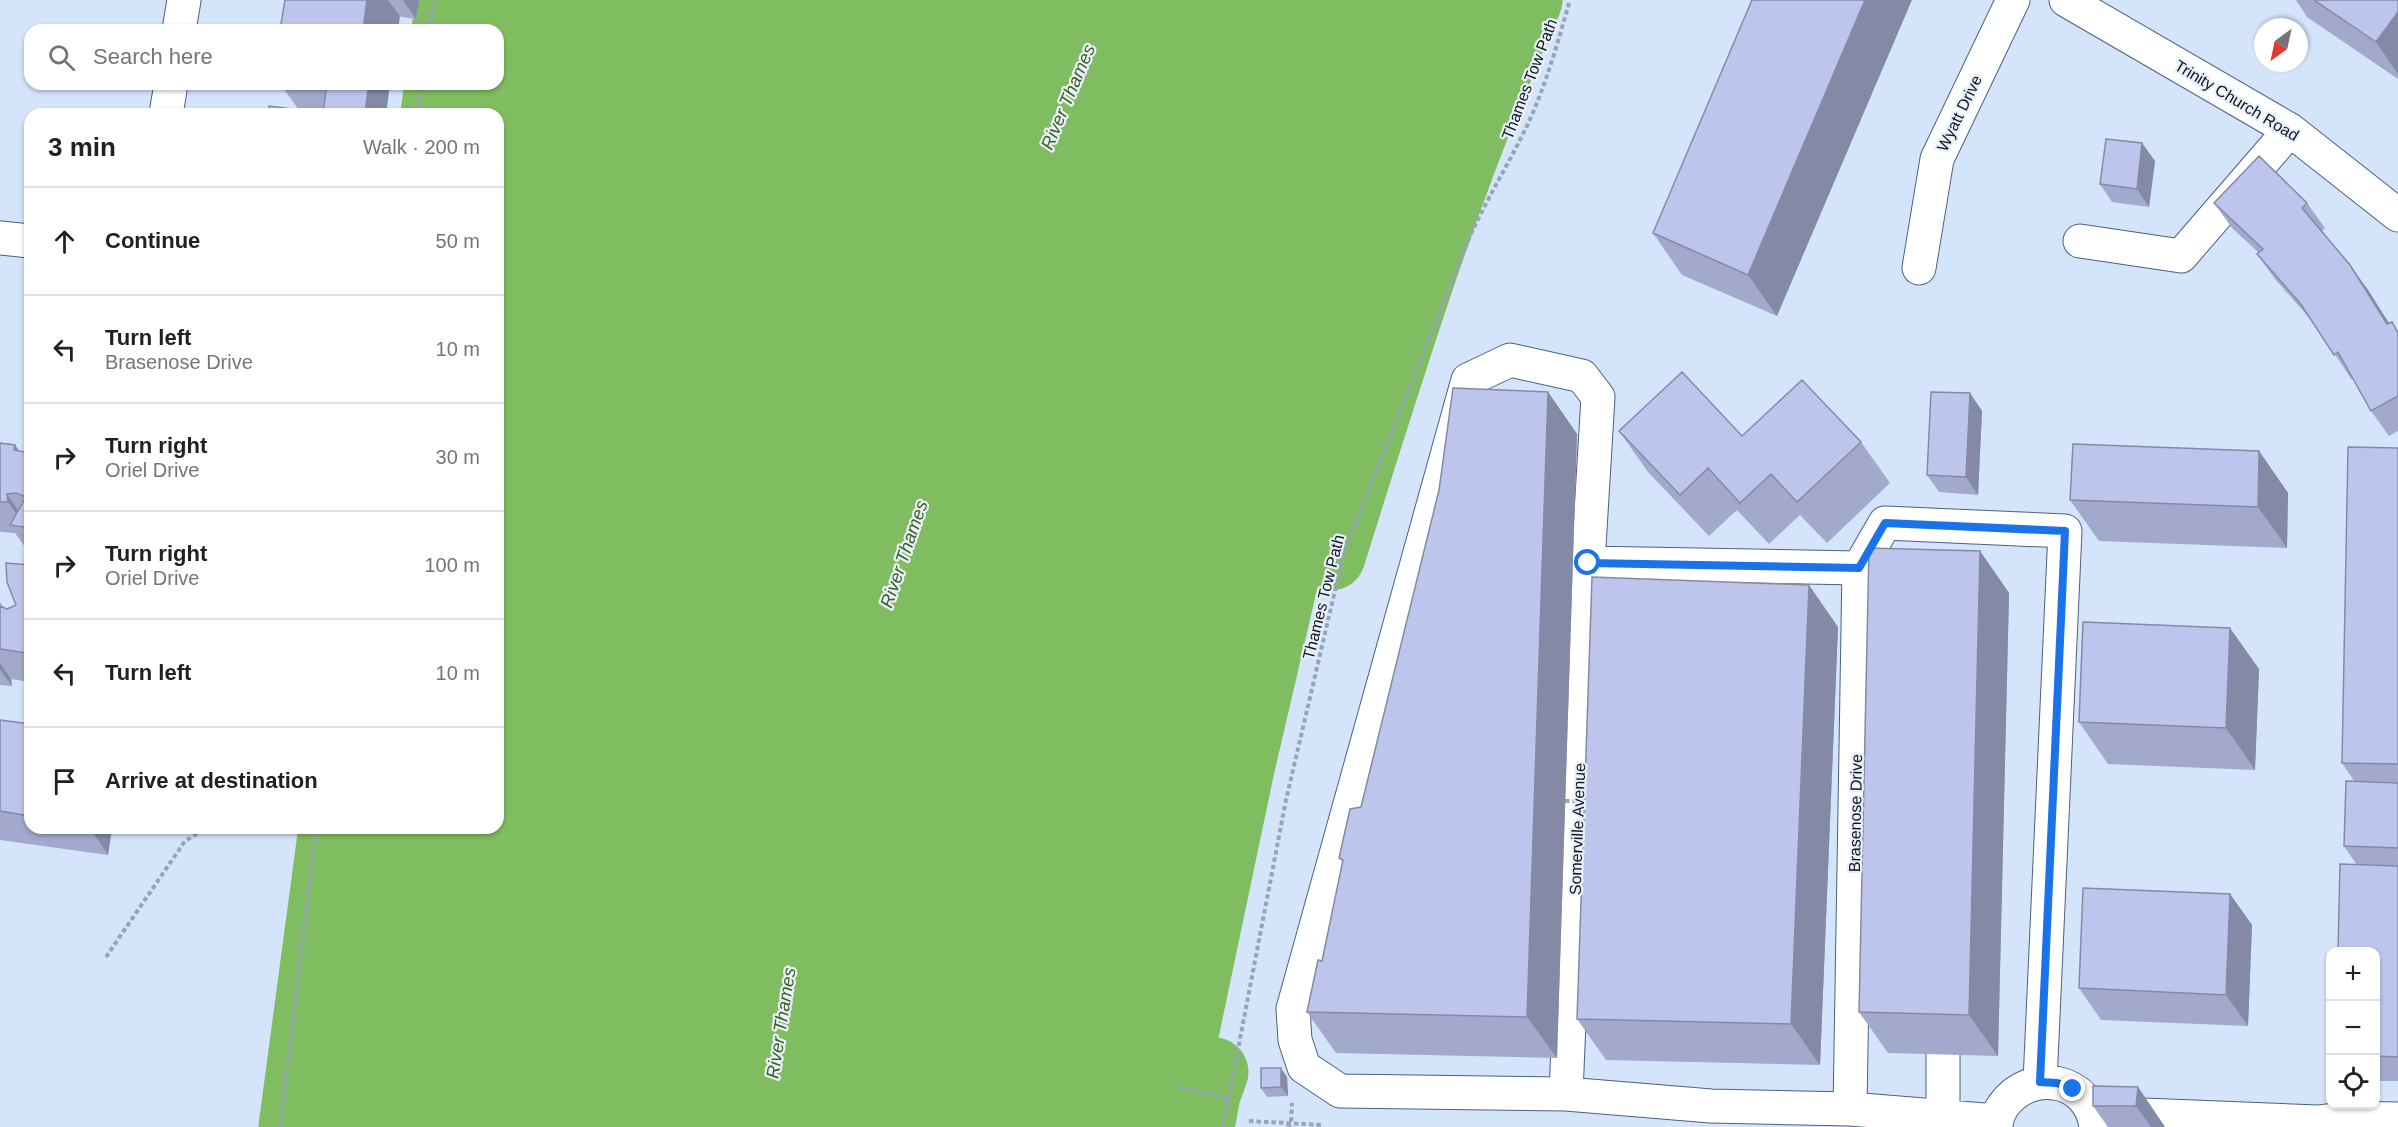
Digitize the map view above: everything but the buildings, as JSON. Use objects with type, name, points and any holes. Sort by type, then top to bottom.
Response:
[{"type":"street","points":[[180,24],[184,0]]},
{"type":"street","name":"Wyatt Drive","points":[[1919,268],[1937,159],[2013,0]]},
{"type":"street","name":"Trinity Church Road","points":[[2066,0],[2290,129],[2398,215]]},
{"type":"street","points":[[167,108],[170,90]]},
{"type":"street","points":[[2080,241],[2181,256],[2290,129]]},
{"type":"street","points":[[0,238],[24,240]]},
{"type":"street","name":"Somerville Avenue","points":[[1566,1094],[1588,563],[1598,397],[1582,376],[1510,360],[1468,380],[1293,1009],[1295,1040],[1304,1067],[1340,1091],[1566,1094],[1711,1116],[1850,1109],[1943,1116],[1996,1124]]},
{"type":"street","name":"Brasenose Drive","points":[[1850,1109],[1859,568],[1885,523],[1955,526]]},
{"type":"street","points":[[1954,558],[1955,526],[2065,531],[2040,1082]]},
{"type":"street","points":[[1588,563],[1859,568]]},
{"type":"street","points":[[1943,1055],[1943,1116]]},
{"type":"street","points":[[1996,1124],[2010,1096],[2024,1087],[2040,1082],[2057,1083],[2073,1089],[2086,1101],[2095,1120],[2316,1125],[2350,1119],[2398,1119]]},
{"type":"path","points":[[430,24],[434,0]]},
{"type":"path","name":"Thames Tow Path","points":[[1223,1127],[1286,800],[1344,552],[1470,236],[1487,198],[1524,132],[1551,63],[1570,0]]},
{"type":"path","points":[[418,108],[421,90]]},
{"type":"path","points":[[1565,801],[1594,801]]},
{"type":"path","points":[[106,957],[186,841],[197,834]]},
{"type":"path","points":[[280,1127],[315,834]]},
{"type":"path","points":[[1179,1087],[1228,1099]]},
{"type":"path","points":[[1249,1121],[1327,1126]]},
{"type":"water","name":"River Thames","points":[[450,0],[1528,0],[1471,136],[1421,275],[1331,556],[1291,549],[1240,768],[1178,1063],[1214,1072],[1206,1094],[1200,1127],[293,1127],[332,834],[504,834],[504,108],[436,108],[438,90],[504,90],[504,24],[447,24]]},
{"type":"waterway","points":[[447,24],[450,0]]},
{"type":"waterway","points":[[1200,1127],[1206,1094],[1214,1072],[1178,1063],[1240,768],[1291,549],[1331,556],[1421,275],[1471,136],[1528,0]]},
{"type":"waterway","points":[[436,108],[438,90]]},
{"type":"waterway","points":[[293,1127],[332,834]]},
{"type":"route","points":[[1588,563],[1859,568],[1885,523],[2065,531],[2040,1082],[2057,1083],[2073,1089]]}]
